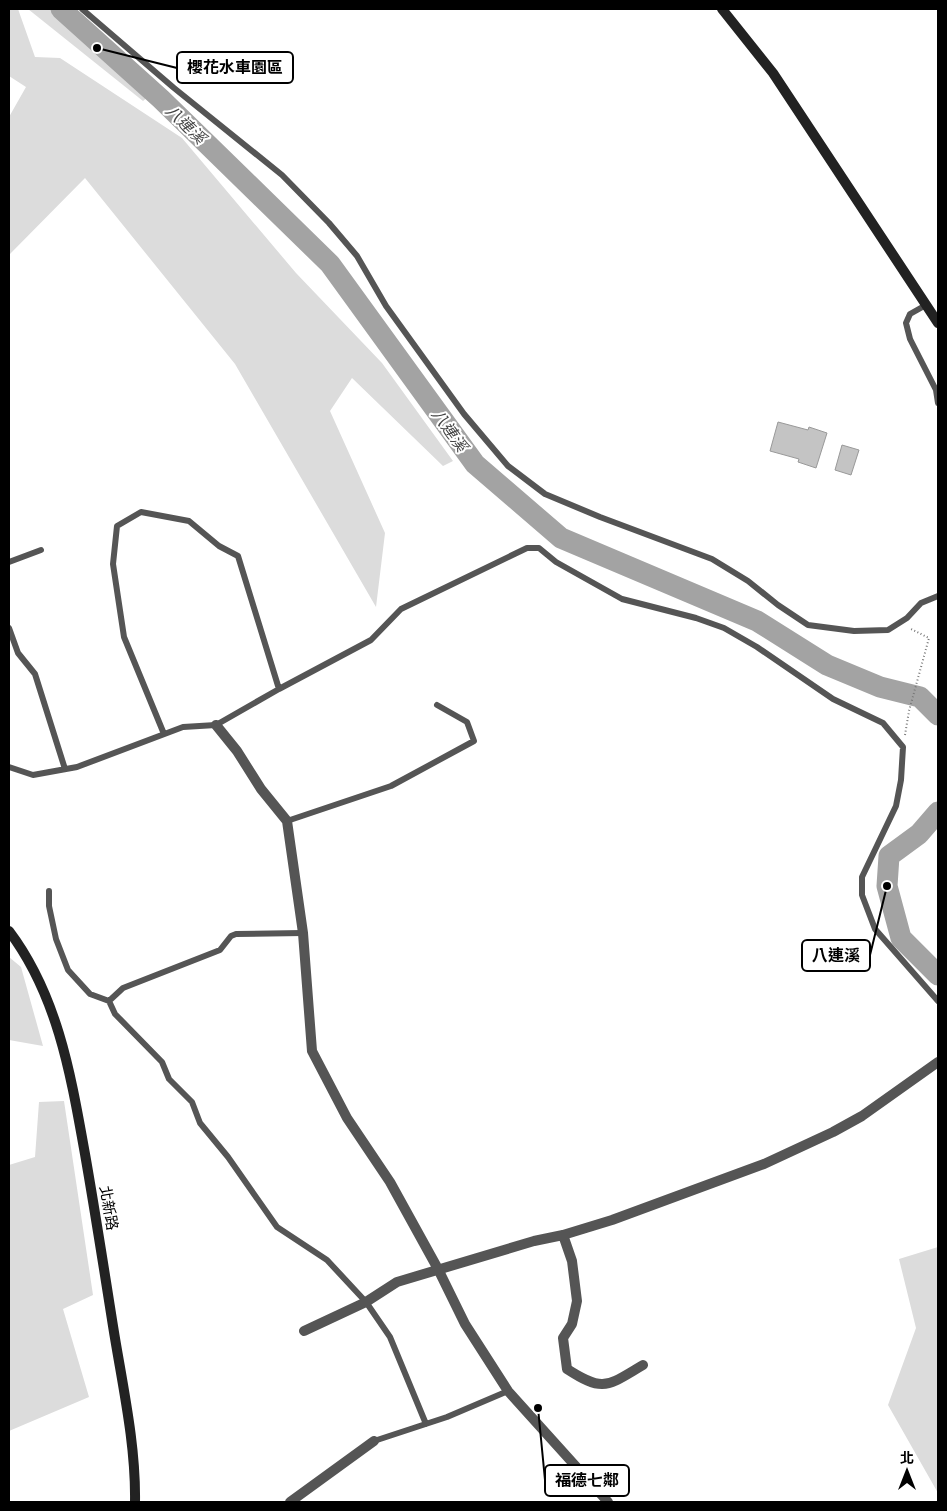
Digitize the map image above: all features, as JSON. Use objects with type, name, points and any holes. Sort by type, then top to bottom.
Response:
[{"type":"main road","points":[[722,9],[773,73],[938,323]]},
{"type":"main road","name":"北新路","points":[[9,931],[40,980],[54,1018],[72,1083],[103,1256],[131,1438],[135,1502]]},
{"type":"street","points":[[216,725],[238,751],[261,789],[287,821],[303,933],[312,1050],[347,1118],[390,1182],[438,1269],[465,1324],[508,1391],[608,1502]]},
{"type":"street","points":[[304,1331],[366,1302],[397,1282],[612,1220],[764,1164],[833,1132],[862,1116],[938,1062]]},
{"type":"street","points":[[562,1235],[572,1260],[577,1302],[572,1324],[563,1338],[567,1369],[586,1381],[611,1384],[643,1365]]},
{"type":"street","points":[[290,1502],[374,1440]]},
{"type":"lane","points":[[82,9],[174,88],[282,175],[329,223],[357,256],[386,306],[464,414],[508,466],[545,494],[712,559],[808,625],[854,632],[888,630],[907,618],[921,603],[938,596]]},
{"type":"lane","points":[[926,305],[910,314],[906,323],[910,339],[936,390],[938,403]]},
{"type":"lane","points":[[164,734],[124,638],[113,564],[117,526],[141,512],[190,521],[219,546],[238,556],[279,689]]},
{"type":"lane","points":[[9,766],[32,775],[77,767],[183,727],[216,725],[371,640],[401,609],[527,548],[538,548],[556,562],[622,599],[696,618],[724,628],[757,647],[833,699],[883,723],[903,747],[901,780],[896,806],[862,877],[862,895],[875,929],[938,1001]]},
{"type":"lane","points":[[9,562],[41,550]]},
{"type":"lane","points":[[9,628],[18,653],[35,674],[65,769]]},
{"type":"lane","points":[[287,821],[391,786],[474,741],[467,722],[437,705]]},
{"type":"lane","points":[[49,892],[49,906],[56,939],[68,970],[90,994],[109,1001],[115,1014],[162,1062],[169,1079],[192,1102],[200,1123],[228,1156],[277,1228],[327,1260],[366,1302],[390,1337],[426,1424]]},
{"type":"lane","points":[[109,1001],[123,988],[220,950],[231,936],[236,934],[303,933]]},
{"type":"lane","points":[[374,1440],[447,1417],[508,1391]]},
{"type":"path","points":[[903,621],[908,627],[929,638],[909,711],[903,747]]},
{"type":"shaded area","points":[[9,9],[18,9],[35,57],[60,58],[182,138],[296,273],[382,363],[453,461],[443,466],[352,378],[330,411],[385,533],[376,607],[235,364],[85,178],[9,255],[9,117],[26,87],[9,76]]},
{"type":"shaded area","points":[[28,9],[76,9],[160,87],[143,101]]},
{"type":"shaded area","points":[[9,957],[21,967],[43,1046],[9,1040]]},
{"type":"shaded area","points":[[64,1101],[93,1295],[63,1309],[89,1397],[9,1431],[9,1165],[35,1157],[39,1102]]},
{"type":"shaded area","points":[[938,1247],[938,1493],[888,1405],[916,1328],[899,1259]]},
{"type":"building","points":[[778,422],[808,430],[809,427],[827,433],[816,468],[798,462],[799,459],[770,451]]},
{"type":"building","points":[[842,445],[859,450],[851,475],[835,470]]},
{"type":"waterway","name":"八連溪","points":[[61,9],[161,99],[330,264],[475,464],[561,538],[757,621],[827,665],[880,687],[920,697],[938,715]]},
{"type":"waterway","name":"八連溪","points":[[938,812],[919,834],[889,856],[887,886],[901,938],[938,975]]},
{"type":"place","name":"櫻花水車園區","points":[[97,48]]},
{"type":"place","name":"八連溪","points":[[887,886]]},
{"type":"place","name":"福德七鄰","points":[[538,1408]]}]
